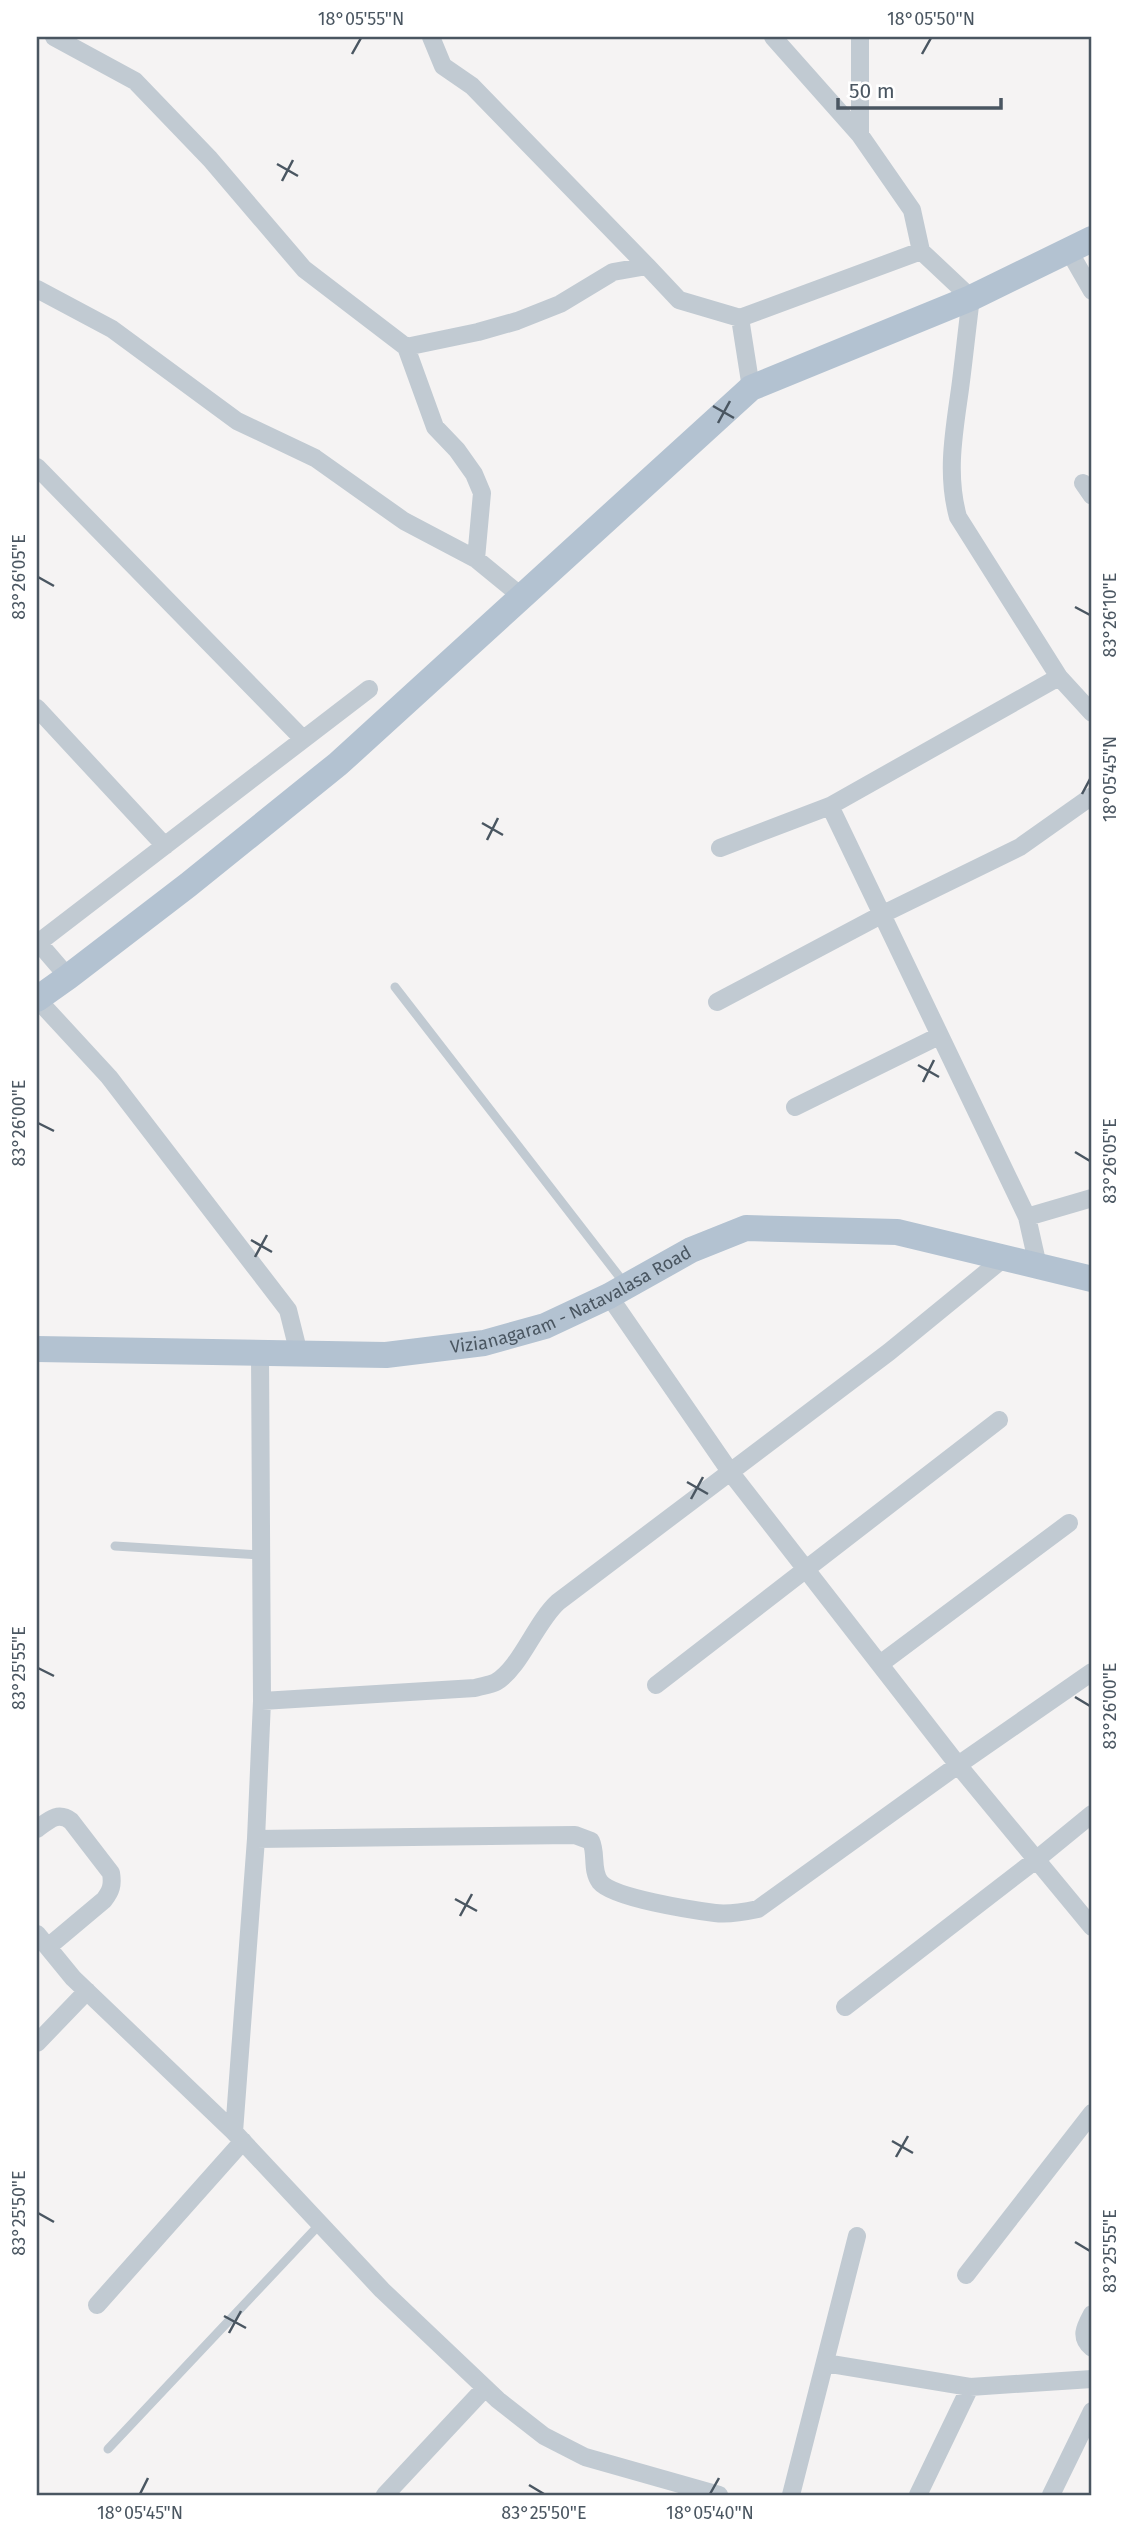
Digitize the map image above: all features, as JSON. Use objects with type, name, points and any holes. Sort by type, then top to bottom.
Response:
[{"type":"main road","points":[[37,999],[307,790],[751,388],[971,298],[1081,245]]},
{"type":"main road","name":"Vizianagaram - Natavalasa Road","points":[[37,1349],[386,1355],[484,1343],[545,1326],[618,1292],[691,1250],[746,1228],[897,1232],[1092,1279]]},
{"type":"street","points":[[54,37],[135,81],[210,159],[304,269],[406,347],[435,427],[457,450],[474,474],[482,493],[476,559]]},
{"type":"street","points":[[773,37],[860,135],[912,210],[921,251],[971,298],[953,439],[951,484],[958,517],[1059,677],[1092,713]]},
{"type":"street","points":[[860,37],[860,135]]},
{"type":"street","points":[[430,38],[443,66],[472,86],[679,300],[740,318],[921,251]]},
{"type":"street","points":[[1081,245],[1092,291]]},
{"type":"street","points":[[406,347],[517,321],[560,304],[613,272],[647,266]]},
{"type":"street","points":[[37,289],[112,329],[237,421],[315,458],[404,521],[476,559],[521,596]]},
{"type":"street","points":[[740,318],[751,388]]},
{"type":"street","points":[[37,467],[303,739]]},
{"type":"street","points":[[720,848],[830,806],[1059,677]]},
{"type":"street","points":[[68,977],[38,942],[369,689]]},
{"type":"street","points":[[37,708],[165,846]]},
{"type":"street","points":[[717,1002],[881,915],[1020,847],[1092,796]]},
{"type":"street","points":[[830,806],[1027,1217],[1038,1266]]},
{"type":"street","points":[[37,999],[109,1077],[288,1310],[299,1354]]},
{"type":"street","points":[[795,1107],[939,1036]]},
{"type":"street","points":[[1027,1217],[1092,1198]]},
{"type":"street","points":[[262,1701],[475,1688],[496,1682],[526,1647],[542,1618],[558,1602],[889,1352],[1004,1258]]},
{"type":"street","points":[[618,1292],[731,1472],[958,1765],[1092,1927]]},
{"type":"street","points":[[97,2305],[239,2137],[262,1701],[260,1353]]},
{"type":"street","points":[[656,1685],[999,1420]]},
{"type":"street","points":[[880,1664],[1069,1523]]},
{"type":"street","points":[[256,1839],[584,1836],[594,1847],[594,1863],[599,1881],[614,1893],[716,1913],[739,1913],[758,1909],[775,1899],[958,1765],[1092,1672]]},
{"type":"street","points":[[845,2007],[1092,1814]]},
{"type":"street","points":[[37,1829],[57,1816],[65,1816],[111,1873],[113,1883],[104,1900],[42,1940],[87,1991],[239,2137],[382,2290],[485,2388],[544,2435],[585,2457],[719,2495]]},
{"type":"street","points":[[37,2043],[87,1991]]},
{"type":"street","points":[[966,2275],[1092,2113]]},
{"type":"street","points":[[791,2495],[857,2236]]},
{"type":"street","points":[[1092,2314],[1084,2327],[1084,2334],[1092,2348]]},
{"type":"street","points":[[825,2363],[971,2387],[1092,2379]]},
{"type":"street","points":[[918,2495],[971,2387]]},
{"type":"street","points":[[385,2495],[485,2388]]},
{"type":"street","points":[[1051,2495],[1092,2412]]},
{"type":"lane","points":[[395,987],[618,1292]]},
{"type":"lane","points":[[115,1546],[261,1555]]},
{"type":"lane","points":[[108,2449],[320,2224]]}]
